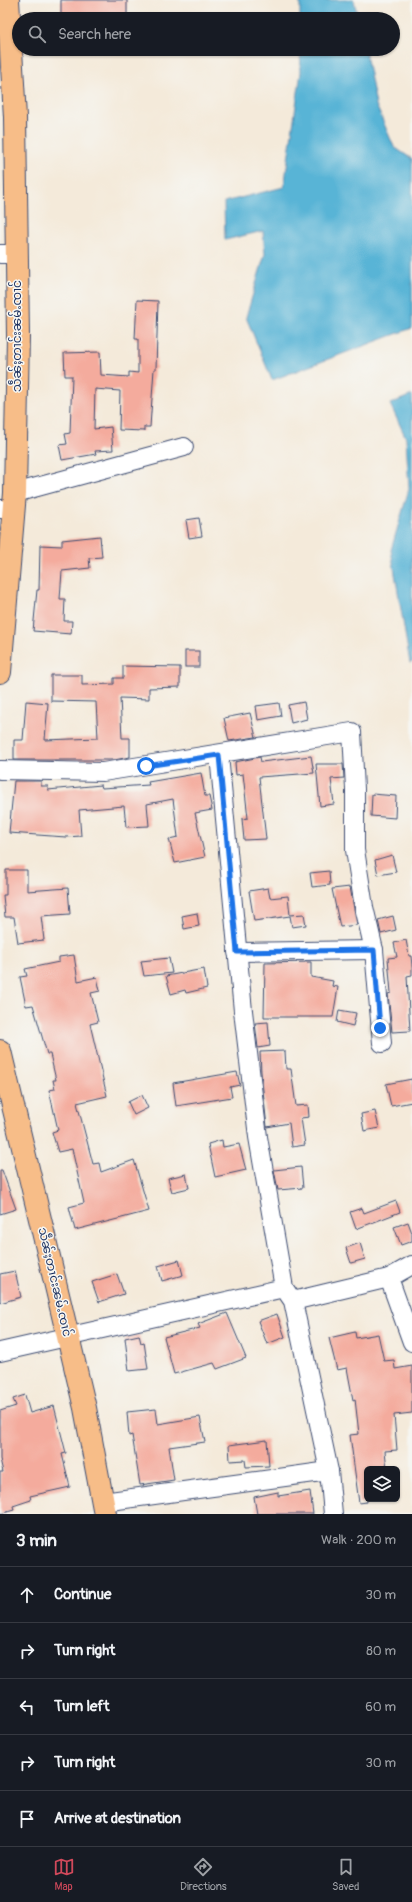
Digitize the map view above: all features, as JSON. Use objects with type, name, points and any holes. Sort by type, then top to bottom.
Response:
[{"type":"highway","name":"သဵၼ်ႈတၢင်းၼမ်ႉၸၢင်","points":[[0,672],[18,336],[8,254],[15,117],[8,0]]},
{"type":"highway","name":"သဵၼ်ႈတၢင်းၼမ်ႉၸၢင်","points":[[0,1050],[85,1408],[104,1508]]},
{"type":"street","points":[[9,503],[184,447]]},
{"type":"street","points":[[0,770],[103,772],[219,755],[352,732],[355,788],[355,850],[364,907],[374,950],[382,1043]]},
{"type":"street","points":[[219,755],[237,952],[258,1138],[289,1294],[329,1471],[333,1514]]},
{"type":"street","points":[[237,952],[374,950]]},
{"type":"street","points":[[0,1352],[68,1337],[289,1294],[389,1278],[412,1265]]},
{"type":"street","points":[[389,1278],[412,1342]]},
{"type":"street","points":[[104,1508],[329,1471]]},
{"type":"water","points":[[300,0],[354,0],[357,12],[300,12]]},
{"type":"water","points":[[300,56],[366,56],[376,105],[394,147],[412,159],[412,328],[272,380],[246,317],[265,254],[263,231],[225,240],[224,202],[284,187],[301,72]]},
{"type":"water","points":[[412,395],[412,662],[410,663],[391,550],[409,489],[406,438],[390,404]]},
{"type":"building","points":[[61,0],[127,0],[127,12],[61,12]]},
{"type":"building","points":[[137,300],[158,301],[156,369],[154,369],[150,427],[144,427],[144,431],[119,430],[120,391],[95,389],[94,429],[111,427],[113,450],[95,451],[96,454],[62,460],[59,445],[67,444],[65,434],[70,433],[72,376],[65,376],[64,353],[100,352],[101,375],[129,377],[129,372],[138,373],[138,339],[135,339]]},
{"type":"building","points":[[199,518],[202,536],[189,538],[186,520]]},
{"type":"building","points":[[100,536],[102,557],[89,558],[90,568],[62,571],[60,599],[65,599],[64,621],[72,621],[71,634],[33,631],[37,590],[39,590],[40,545],[62,546],[62,540]]},
{"type":"building","points":[[185,651],[199,651],[199,667],[185,667]]},
{"type":"building","points":[[123,666],[180,667],[180,687],[149,688],[149,699],[120,698],[122,738],[130,738],[130,757],[114,760],[14,760],[14,740],[23,740],[26,701],[48,703],[45,740],[98,738],[96,702],[51,701],[51,675],[82,675],[82,685],[114,684],[114,678],[123,678]]},
{"type":"building","points":[[304,702],[307,719],[291,723],[288,705]]},
{"type":"building","points":[[279,703],[281,716],[258,720],[256,706]]},
{"type":"building","points":[[250,713],[256,737],[229,741],[224,718]]},
{"type":"building","points":[[311,756],[314,773],[259,777],[266,839],[244,840],[242,819],[248,818],[243,774],[236,775],[235,762],[260,757],[261,762]]},
{"type":"building","points":[[316,764],[343,764],[344,778],[331,779],[334,804],[320,806]]},
{"type":"building","points":[[201,773],[205,796],[209,796],[212,810],[195,813],[205,857],[175,863],[169,839],[178,837],[173,799],[147,804],[149,826],[126,827],[124,806],[79,810],[81,836],[66,837],[9,833],[14,781],[41,781],[41,786],[48,786],[48,790],[101,785],[102,788],[149,785],[148,782]]},
{"type":"building","points":[[372,794],[396,796],[395,818],[371,816]]},
{"type":"building","points":[[392,855],[396,872],[378,875],[375,860]]},
{"type":"building","points":[[6,870],[27,870],[27,891],[68,888],[70,914],[41,916],[44,940],[18,943],[14,917],[5,917],[3,895],[6,895]]},
{"type":"building","points":[[329,871],[330,885],[312,887],[310,873]]},
{"type":"building","points":[[350,887],[357,925],[340,927],[332,889]]},
{"type":"building","points":[[268,888],[270,898],[288,896],[290,915],[304,914],[306,925],[292,927],[290,916],[254,921],[249,891]]},
{"type":"building","points":[[197,913],[199,926],[184,929],[182,916]]},
{"type":"building","points":[[393,916],[396,930],[381,934],[378,920]]},
{"type":"building","points":[[406,940],[409,956],[411,956],[412,966],[412,975],[407,976],[410,1031],[392,1032],[388,994],[391,993],[388,958],[397,957],[394,943]]},
{"type":"building","points":[[74,955],[78,981],[97,977],[100,991],[91,993],[98,1022],[90,1024],[107,1096],[77,1103],[93,1164],[99,1163],[101,1172],[134,1160],[149,1211],[75,1230],[69,1207],[84,1203],[72,1149],[58,1152],[52,1132],[58,1130],[49,1090],[55,1089],[53,1080],[56,1080],[50,1054],[47,1054],[33,1005],[26,1006],[20,977],[27,976],[25,969],[59,962],[59,957]]},
{"type":"building","points":[[169,958],[172,973],[144,976],[141,961]]},
{"type":"building","points":[[311,962],[311,977],[333,981],[332,986],[338,987],[333,1017],[264,1017],[265,963]]},
{"type":"building","points":[[204,969],[207,988],[186,993],[185,990],[171,994],[166,976]]},
{"type":"building","points":[[339,1010],[356,1013],[353,1026],[337,1022]]},
{"type":"building","points":[[268,1022],[270,1046],[258,1048],[255,1023]]},
{"type":"building","points":[[285,1051],[286,1069],[291,1069],[296,1106],[308,1105],[309,1117],[301,1118],[305,1145],[292,1147],[289,1123],[267,1127],[261,1072],[260,1052]]},
{"type":"building","points":[[237,1072],[240,1085],[230,1087],[232,1097],[176,1106],[173,1083]]},
{"type":"building","points":[[412,1079],[412,1102],[391,1106],[386,1084]]},
{"type":"building","points":[[142,1095],[148,1108],[134,1115],[128,1102]]},
{"type":"building","points":[[375,1111],[379,1128],[364,1131],[361,1114]]},
{"type":"building","points":[[222,1140],[223,1147],[239,1144],[246,1170],[215,1177],[208,1144]]},
{"type":"building","points":[[301,1167],[303,1188],[278,1190],[274,1170]]},
{"type":"building","points":[[0,1170],[2,1170],[16,1209],[0,1214]]},
{"type":"building","points":[[186,1174],[189,1188],[172,1192],[168,1178]]},
{"type":"building","points":[[396,1201],[400,1212],[356,1229],[350,1212],[362,1208],[364,1213]]},
{"type":"building","points":[[408,1222],[412,1233],[412,1241],[401,1245],[394,1227]]},
{"type":"building","points":[[360,1243],[365,1259],[351,1263],[346,1248]]},
{"type":"building","points":[[179,1260],[183,1275],[162,1281],[158,1266]]},
{"type":"building","points":[[15,1271],[21,1297],[0,1303],[0,1274]]},
{"type":"building","points":[[117,1274],[124,1294],[99,1302],[92,1282]]},
{"type":"building","points":[[227,1313],[246,1358],[217,1369],[214,1363],[174,1374],[164,1337],[200,1328],[198,1324]]},
{"type":"building","points":[[277,1314],[285,1337],[267,1344],[258,1321]]},
{"type":"building","points":[[355,1332],[356,1338],[378,1334],[384,1361],[394,1360],[395,1369],[412,1366],[412,1413],[394,1415],[397,1450],[385,1451],[387,1466],[364,1466],[364,1502],[367,1502],[359,1503],[350,1435],[359,1434],[355,1399],[353,1400],[347,1368],[337,1370],[329,1338]]},
{"type":"building","points":[[139,1335],[141,1343],[144,1342],[148,1369],[129,1371],[125,1338]]},
{"type":"building","points":[[25,1395],[30,1413],[54,1406],[66,1453],[62,1454],[70,1487],[30,1496],[31,1500],[13,1506],[14,1510],[0,1514],[0,1472],[3,1472],[0,1459],[0,1411],[16,1406],[13,1399]]},
{"type":"building","points":[[156,1409],[158,1424],[200,1417],[205,1442],[169,1447],[174,1480],[140,1485],[132,1435],[129,1436],[127,1412]]},
{"type":"building","points":[[267,1440],[269,1466],[246,1467],[245,1460],[230,1461],[229,1445]]},
{"type":"building","points":[[310,1491],[313,1514],[257,1514],[254,1497],[278,1492],[278,1496]]},
{"type":"route","points":[[146,766],[219,755],[237,952],[374,950],[380,1028]]}]
